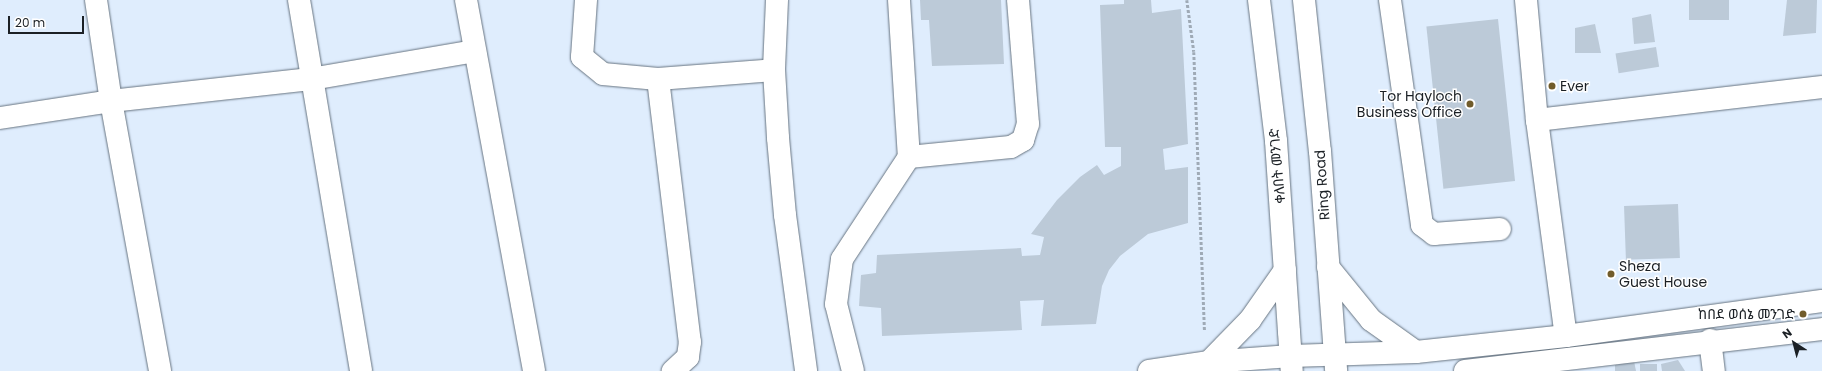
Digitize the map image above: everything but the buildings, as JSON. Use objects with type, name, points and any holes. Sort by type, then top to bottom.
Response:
[{"type":"main road","points":[[96,0],[112,101],[160,371]]},
{"type":"main road","points":[[299,0],[361,371]]},
{"type":"main road","points":[[466,0],[474,51],[534,371]]},
{"type":"main road","points":[[586,0],[582,57],[603,74],[658,79],[774,70]]},
{"type":"main road","points":[[777,0],[774,70],[785,215],[806,371]]},
{"type":"main road","points":[[853,371],[836,304],[842,259],[910,157],[899,0]]},
{"type":"main road","points":[[910,157],[1011,147],[1023,140],[1028,124],[1018,0]]},
{"type":"main road","name":"ቀለበት መንገድ","points":[[1259,0],[1276,141],[1291,363]]},
{"type":"main road","name":"Ring Road","points":[[1304,0],[1320,152],[1336,363]]},
{"type":"main road","points":[[1390,0],[1422,225],[1434,234],[1500,228]]},
{"type":"main road","points":[[1526,0],[1537,120],[1566,336]]},
{"type":"main road","points":[[0,118],[112,101],[311,79],[474,51]]},
{"type":"main road","points":[[658,79],[690,342],[688,357],[673,371]]},
{"type":"main road","points":[[1537,120],[1822,87]]},
{"type":"main road","points":[[1328,267],[1371,320],[1416,352]]},
{"type":"main road","points":[[1208,362],[1250,320],[1285,270]]},
{"type":"main road","points":[[1148,371],[1208,362],[1336,363],[1416,352],[1566,336],[1822,301]]},
{"type":"main road","points":[[1465,371],[1710,340],[1822,329]]},
{"type":"main road","points":[[1710,340],[1714,371]]},
{"type":"path","points":[[1187,0],[1194,52],[1203,306]]},
{"type":"place","name":"Ever","points":[[1552,86]]},
{"type":"place","name":"Tor Hayloch Business Office","points":[[1470,104]]},
{"type":"place","name":"Sheza Guest House","points":[[1611,274]]},
{"type":"place","name":"ከበደ ወሰኔ መንገድ","points":[[1803,314]]}]
